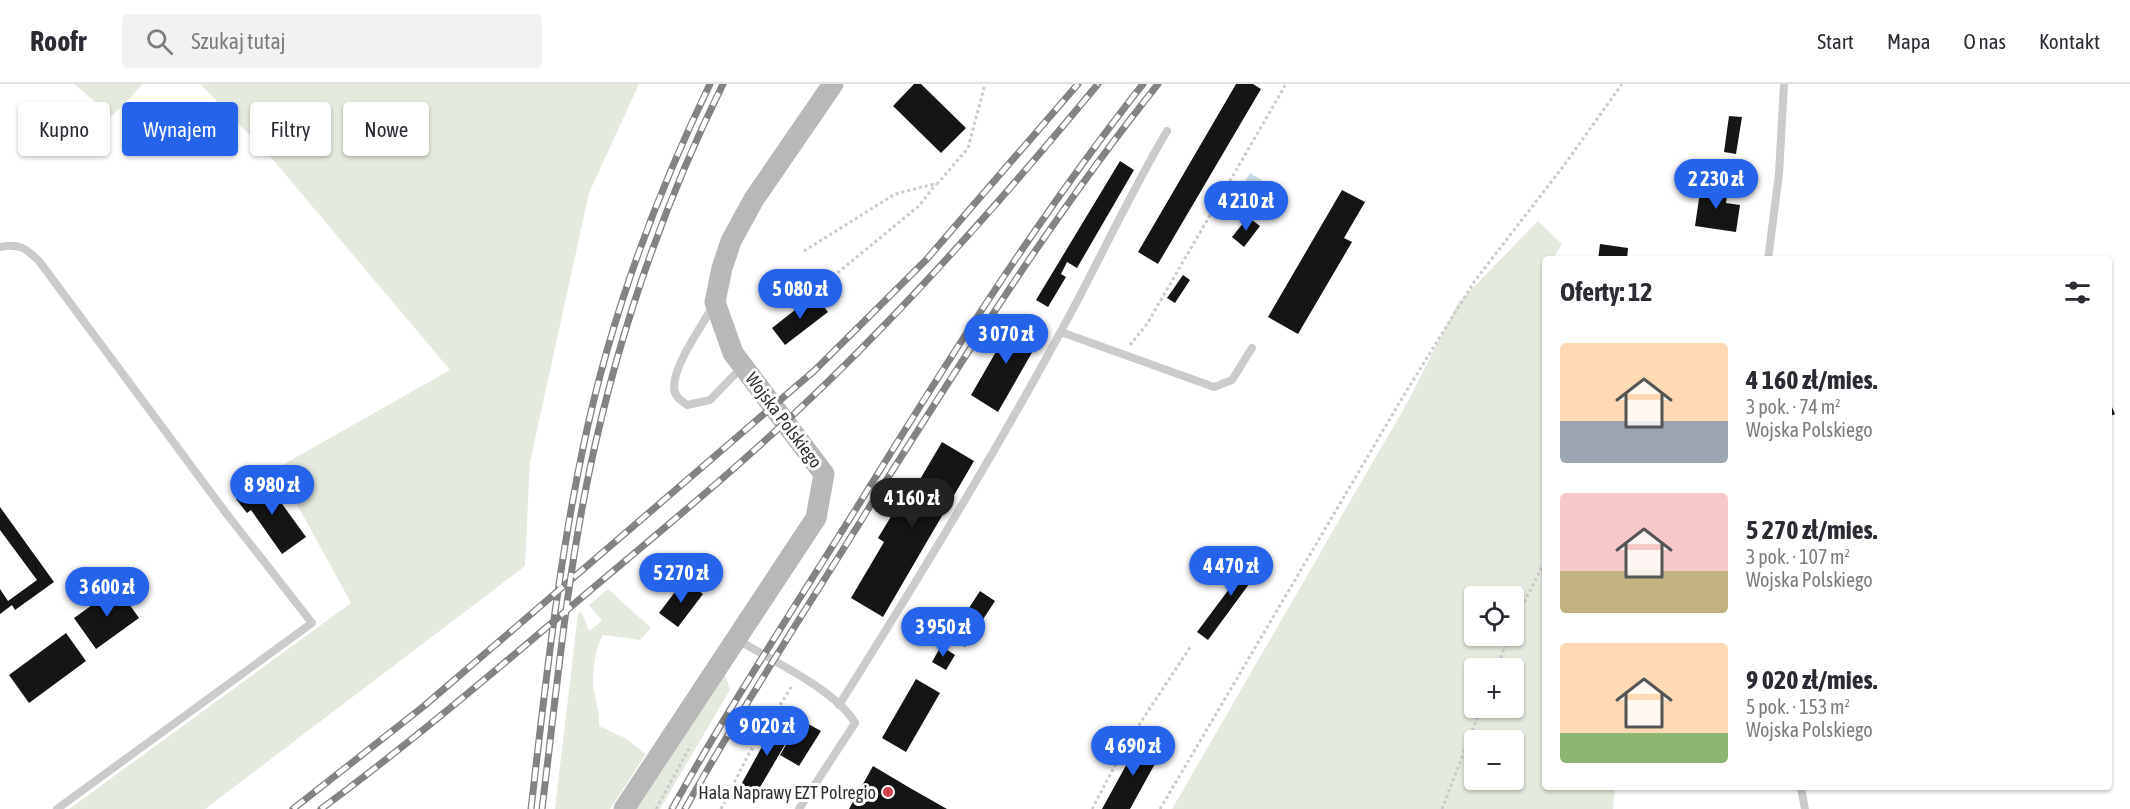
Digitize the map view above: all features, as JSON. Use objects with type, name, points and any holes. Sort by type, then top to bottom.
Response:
[{"type":"street","points":[[715,302],[722,268],[731,241],[754,199],[832,84]]},
{"type":"street","name":"Wojska Polskiego","points":[[624,809],[816,518],[824,474],[733,353],[715,302]]},
{"type":"lane","points":[[1769,256],[1779,174],[1784,84]]},
{"type":"lane","points":[[839,705],[950,526],[1061,332],[1129,195],[1167,131]]},
{"type":"lane","points":[[0,247],[14,244],[28,250],[39,261],[226,513],[312,623],[57,809]]},
{"type":"lane","points":[[715,302],[676,375],[674,388],[678,398],[687,405],[710,400],[743,366]]},
{"type":"lane","points":[[1061,332],[1214,387],[1232,380],[1252,348]]},
{"type":"lane","points":[[736,639],[799,675],[849,712],[855,723],[799,809]]},
{"type":"lane","points":[[1801,790],[1805,809]]},
{"type":"path","points":[[819,288],[919,206],[968,148],[985,84]]},
{"type":"path","points":[[1123,354],[1147,324],[1286,84]]},
{"type":"path","points":[[1160,809],[1404,395],[1474,282],[1565,164],[1622,84]]},
{"type":"path","points":[[804,251],[895,195],[938,183]]},
{"type":"path","points":[[1524,603],[1542,566]]},
{"type":"path","points":[[1092,809],[1127,743],[1191,646]]},
{"type":"path","points":[[721,809],[747,757],[799,675]]},
{"type":"path","points":[[1442,809],[1477,718]]},
{"type":"shaded area","points":[[74,84],[143,84],[126,102],[122,102],[122,106],[112,116],[110,102],[95,102]]},
{"type":"shaded area","points":[[200,84],[639,84],[589,193],[530,462],[525,566],[205,809],[69,809],[351,603],[277,468],[450,370],[270,156],[331,156],[331,102],[250,102],[250,135],[238,123],[238,102],[217,102]]},
{"type":"shaded area","points":[[1538,221],[1562,244],[1555,256],[1542,256],[1542,790],[1615,790],[1613,809],[1172,809],[1407,403],[1458,303]]},
{"type":"shaded area","points":[[608,589],[651,628],[640,640],[603,635],[597,651],[593,676],[599,726],[625,738],[646,754],[610,809],[555,809],[578,614],[581,611],[589,631],[602,621],[589,605]]},
{"type":"shaded area","points":[[723,669],[730,690],[660,809],[636,809]]},
{"type":"water","points":[[1250,173],[1277,189],[1261,214],[1235,198]]},
{"type":"building","points":[[914,84],[921,84],[966,128],[941,153],[893,106]]},
{"type":"building","points":[[1236,84],[1253,84],[1261,89],[1158,264],[1138,252]]},
{"type":"building","points":[[1729,116],[1742,117],[1736,154],[1724,152]]},
{"type":"building","points":[[1120,161],[1134,170],[1077,268],[1067,262],[1061,274],[1066,277],[1048,307],[1036,300]]},
{"type":"building","points":[[1701,185],[1728,189],[1726,203],[1740,205],[1736,232],[1695,226]]},
{"type":"building","points":[[1342,190],[1365,202],[1344,238],[1352,242],[1298,334],[1268,317]]},
{"type":"building","points":[[1248,217],[1260,226],[1244,247],[1232,237]]},
{"type":"building","points":[[1600,244],[1628,248],[1627,256],[1598,256]]},
{"type":"building","points":[[1183,275],[1190,280],[1175,303],[1167,298]]},
{"type":"building","points":[[814,295],[828,312],[785,345],[772,328]]},
{"type":"building","points":[[1015,319],[1042,335],[998,412],[971,395]]},
{"type":"building","points":[[942,442],[974,461],[883,617],[851,598],[884,542],[878,538],[904,495],[909,498]]},
{"type":"building","points":[[264,479],[306,537],[282,554],[251,510],[247,513],[236,499]]},
{"type":"building","points":[[0,507],[54,582],[15,610],[12,605],[0,614],[0,589],[8,601],[37,580],[0,530]]},
{"type":"building","points":[[1256,553],[1266,561],[1208,640],[1197,632]]},
{"type":"building","points":[[684,580],[703,594],[678,627],[659,613]]},
{"type":"building","points":[[117,587],[139,618],[96,649],[74,618]]},
{"type":"building","points":[[980,591],[995,601],[965,647],[950,637]]},
{"type":"building","points":[[66,633],[86,661],[29,703],[9,675]]},
{"type":"building","points":[[941,646],[955,655],[946,670],[932,662]]},
{"type":"building","points":[[916,679],[940,693],[906,752],[882,738]]},
{"type":"building","points":[[780,714],[797,724],[752,801],[737,792]]},
{"type":"building","points":[[801,720],[821,731],[799,766],[780,755]]},
{"type":"building","points":[[1140,740],[1162,751],[1130,809],[1102,809]]},
{"type":"building","name":"Hala Naprawy EZT Polregio","points":[[873,766],[910,788],[947,809],[849,809]]},
{"type":"railway","points":[[531,809],[559,583],[574,493],[594,401],[635,262],[670,172],[710,84]]},
{"type":"railway","points":[[542,809],[574,556],[600,423],[628,323],[661,226],[723,84]]},
{"type":"railway","points":[[293,809],[424,706],[814,371],[926,260],[1078,84]]},
{"type":"railway","points":[[321,809],[489,676],[786,422],[888,322],[995,205],[1098,84]]},
{"type":"railway","points":[[672,809],[740,693],[960,343],[1030,237],[1143,84]]},
{"type":"railway","points":[[685,809],[774,659],[1006,293],[1080,187],[1158,84]]},
{"type":"place","name":"Hala Naprawy EZT Polregio","points":[[888,792]]}]
